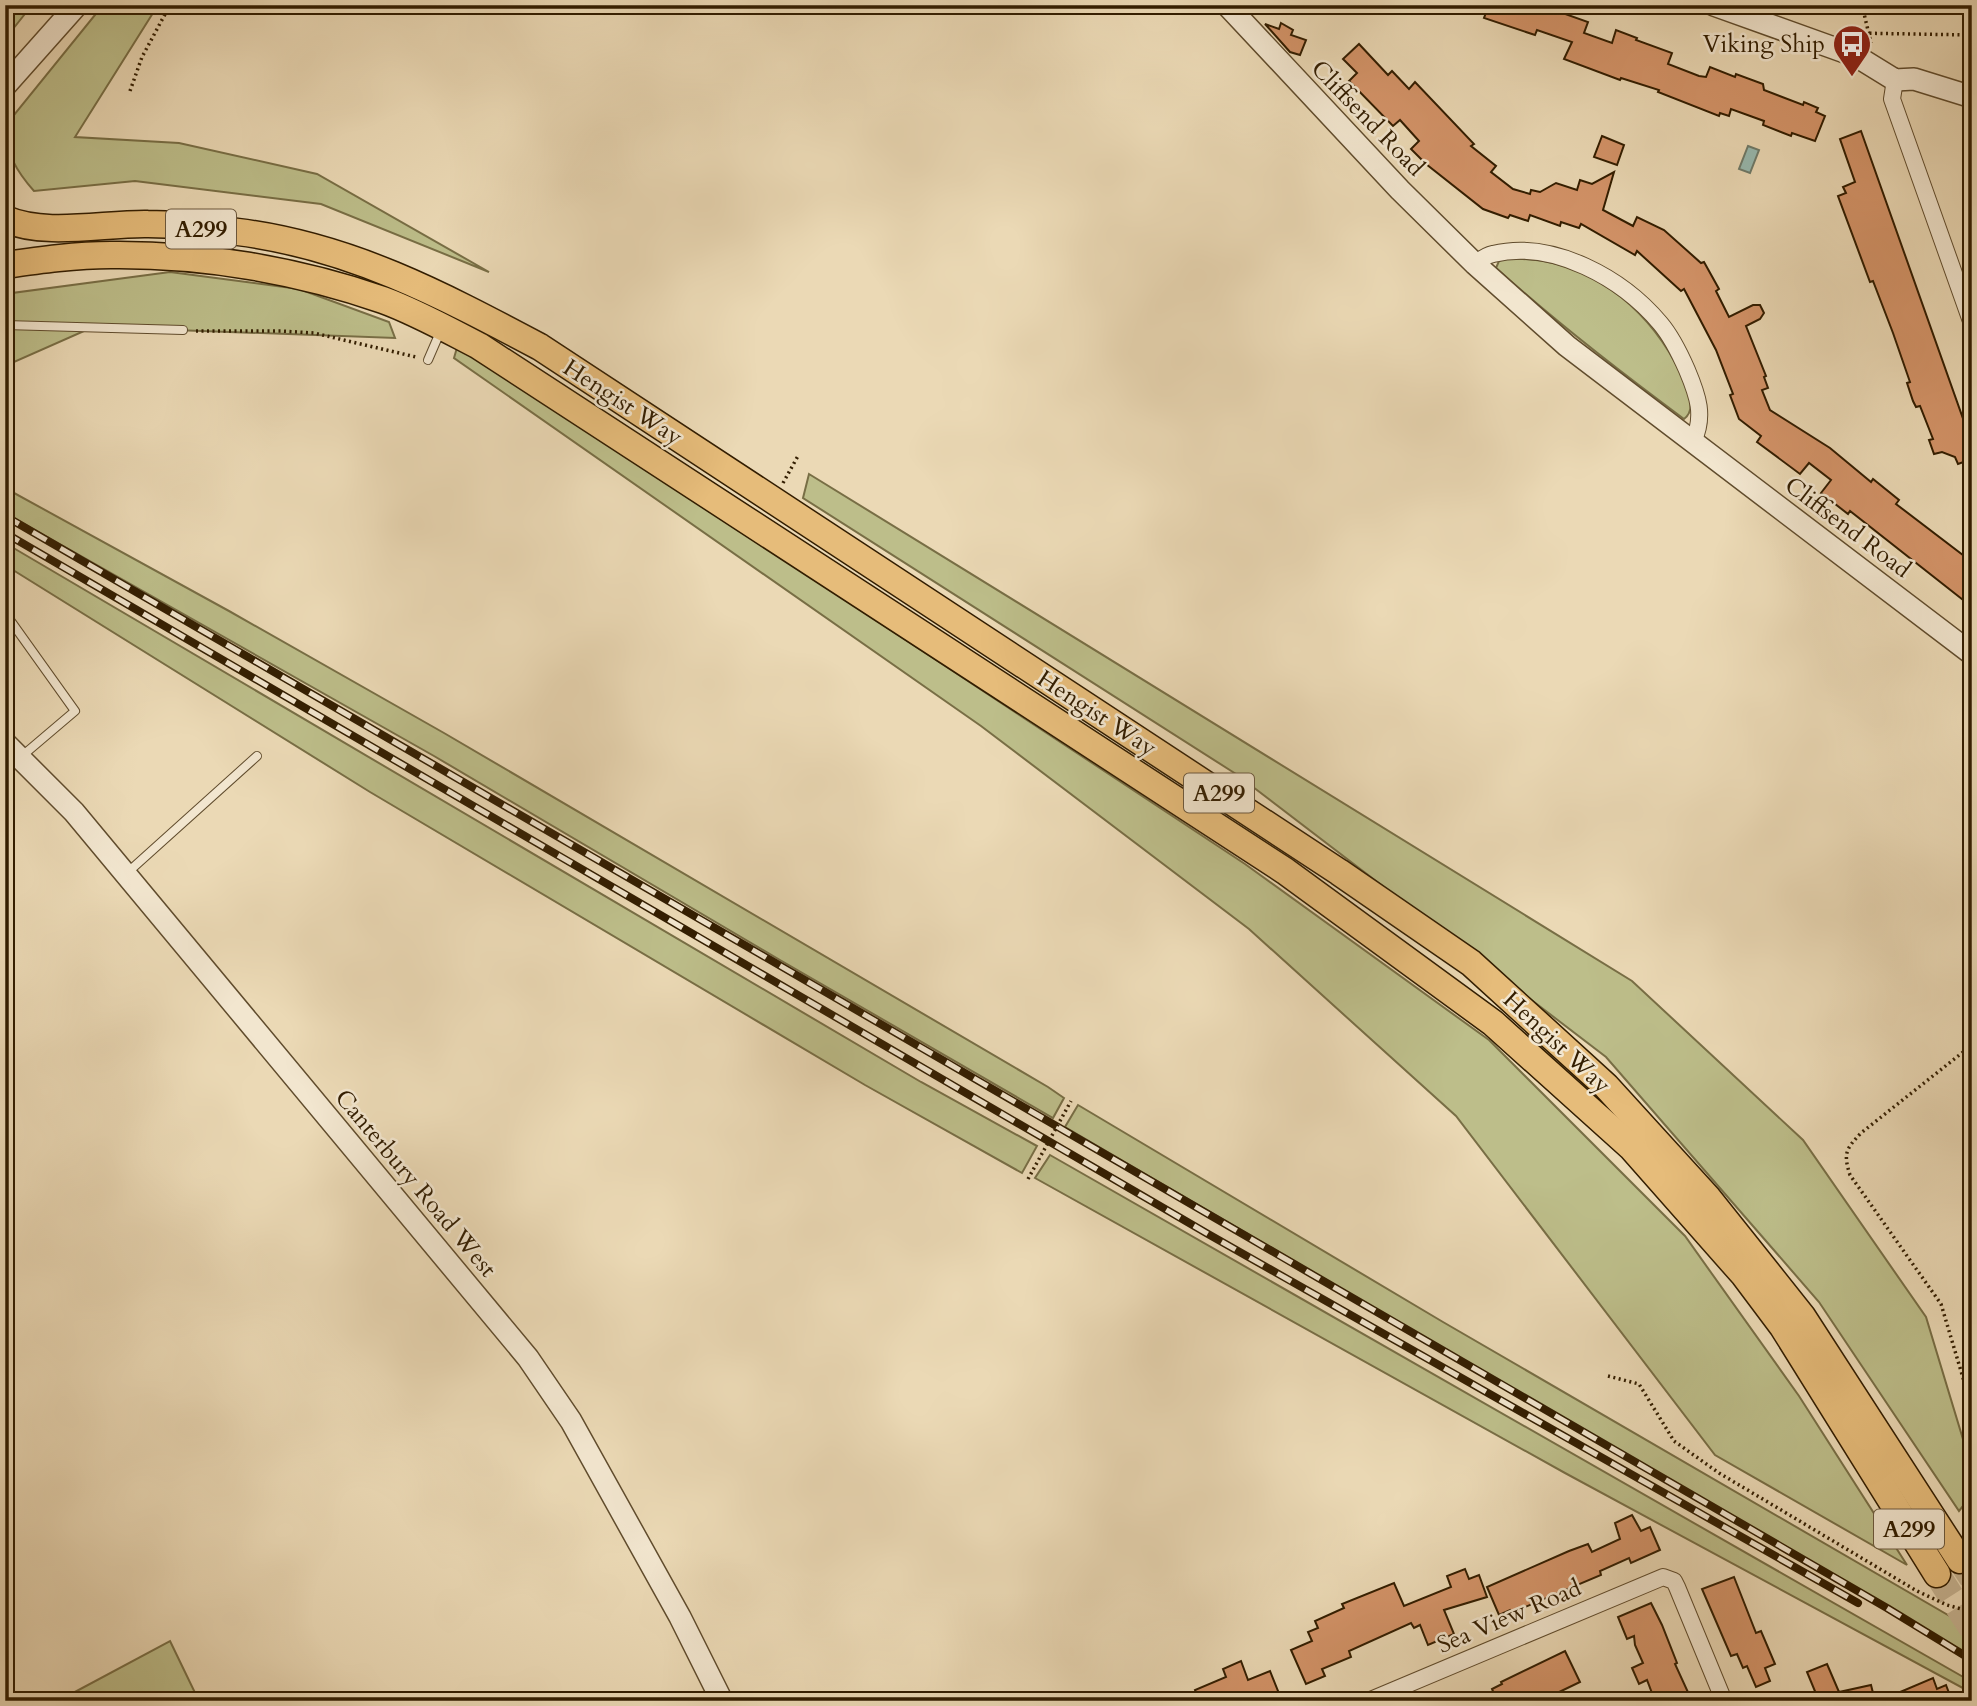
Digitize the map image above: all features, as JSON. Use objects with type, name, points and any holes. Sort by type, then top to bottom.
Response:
[{"type":"highway","name":"Hengist Way","points":[[5,219],[37,227],[149,224],[240,232],[323,249],[392,273],[440,294],[540,347],[1339,872],[1471,963],[1606,1086],[1708,1198],[1802,1316],[1960,1560]]},
{"type":"highway","name":"Hengist Way","points":[[5,265],[111,255],[170,256],[248,266],[384,300],[442,327],[479,346],[1285,872],[1493,1023],[1631,1147],[1744,1275],[1783,1327],[1937,1574]]},
{"type":"street","points":[[5,86],[77,5]]},
{"type":"street","name":"Cliffsend Road","points":[[1227,5],[1400,190],[1475,264],[1567,346],[1972,654]]},
{"type":"street","points":[[1714,5],[1856,56],[1895,80],[1914,79],[1972,97]]},
{"type":"street","points":[[1895,80],[1892,99],[1972,324]]},
{"type":"street","points":[[1475,264],[1491,254],[1518,251],[1556,256],[1596,271],[1630,294],[1661,324],[1680,353],[1696,391],[1700,426],[1693,442]]},
{"type":"street","name":"Canterbury Road West","points":[[12,750],[74,812],[547,1384],[571,1421],[680,1617],[722,1701]]},
{"type":"street","name":"Sea View Road","points":[[1368,1701],[1658,1578],[1674,1581],[1724,1701]]},
{"type":"lane","points":[[5,326],[183,330]]},
{"type":"lane","points":[[428,360],[442,327]]},
{"type":"lane","points":[[5,614],[75,711],[12,750]]},
{"type":"lane","points":[[125,874],[257,756]]},
{"type":"path","points":[[130,91],[142,57],[170,5]]},
{"type":"path","points":[[1862,5],[1869,34],[1972,35]]},
{"type":"path","points":[[183,330],[314,333],[428,360]]},
{"type":"path","points":[[774,501],[797,456]]},
{"type":"path","points":[[1972,1045],[1861,1133],[1848,1147],[1846,1160],[1850,1175],[1941,1304],[1972,1408]]},
{"type":"path","points":[[1028,1178],[1072,1101]]},
{"type":"path","points":[[1608,1376],[1639,1384],[1674,1441],[1719,1473],[1917,1591],[1947,1605],[1972,1612]]},
{"type":"green space","points":[[5,5],[32,5],[5,39]]},
{"type":"green space","points":[[103,5],[158,5],[75,137],[179,143],[317,174],[489,272],[321,204],[135,181],[34,191],[13,161],[5,126]]},
{"type":"green space","points":[[1506,258],[1544,261],[1568,268],[1591,277],[1630,305],[1647,322],[1675,363],[1690,398],[1691,408],[1687,416],[1684,419],[1636,383],[1496,268],[1499,261]]},
{"type":"green space","points":[[170,272],[299,289],[389,322],[395,338],[93,327],[5,366],[5,294]]},
{"type":"green space","points":[[458,344],[1245,864],[1489,1040],[1685,1236],[1799,1396],[1907,1565],[1715,1455],[1456,1116],[1249,929],[981,726],[454,358]]},
{"type":"green space","points":[[809,474],[1632,981],[1803,1140],[1926,1317],[1972,1469],[1972,1495],[1959,1511],[1819,1302],[1606,1057],[1236,774],[803,498]]},
{"type":"green space","points":[[5,488],[444,733],[1048,1087],[1064,1098],[1053,1118],[434,756],[5,513]]},
{"type":"green space","points":[[5,543],[921,1082],[1037,1146],[1022,1173],[865,1085],[370,792],[5,565]]},
{"type":"green space","points":[[1078,1105],[1443,1322],[1972,1629],[1972,1658],[1065,1127]]},
{"type":"green space","points":[[1050,1155],[1972,1682],[1972,1693],[1565,1473],[1035,1178]]},
{"type":"green space","points":[[170,1641],[199,1701],[58,1701]]},
{"type":"water","points":[[1748,146],[1759,150],[1750,173],[1739,169]]},
{"type":"building","points":[[1489,5],[1540,5],[1588,22],[1584,33],[1612,43],[1616,30],[1672,53],[1668,64],[1699,76],[1706,77],[1710,67],[1735,77],[1736,74],[1763,84],[1764,90],[1818,108],[1816,112],[1825,116],[1815,141],[1792,133],[1791,136],[1763,125],[1764,121],[1731,109],[1729,116],[1720,113],[1719,116],[1658,92],[1659,90],[1621,78],[1620,80],[1564,59],[1572,42],[1537,30],[1535,35],[1484,18]]},
{"type":"building","points":[[1281,23],[1293,30],[1291,35],[1306,40],[1300,55],[1290,52],[1265,24],[1279,29]]},
{"type":"building","points":[[1359,44],[1388,75],[1392,71],[1409,89],[1415,82],[1474,144],[1471,146],[1496,166],[1491,172],[1513,189],[1530,194],[1531,190],[1540,192],[1556,183],[1577,190],[1580,180],[1592,184],[1614,172],[1603,210],[1633,226],[1637,217],[1664,230],[1701,263],[1704,262],[1719,289],[1716,291],[1729,317],[1753,305],[1760,305],[1764,313],[1760,319],[1746,326],[1766,376],[1764,377],[1768,388],[1762,390],[1770,410],[1830,448],[1871,482],[1873,479],[1899,500],[1896,504],[1972,562],[1972,607],[1850,511],[1848,514],[1821,493],[1831,480],[1809,463],[1800,474],[1757,442],[1761,436],[1739,419],[1730,395],[1733,394],[1716,350],[1684,289],[1681,291],[1637,251],[1635,255],[1581,224],[1579,228],[1561,222],[1560,226],[1530,215],[1528,221],[1510,215],[1508,218],[1483,209],[1426,164],[1411,149],[1419,141],[1400,120],[1393,126],[1349,81],[1357,73],[1343,59]]},
{"type":"building","points":[[1861,131],[1972,444],[1972,459],[1958,464],[1955,457],[1942,452],[1934,454],[1929,440],[1933,439],[1920,406],[1916,407],[1913,401],[1907,383],[1910,382],[1893,333],[1873,281],[1870,282],[1838,196],[1846,193],[1843,187],[1855,182],[1840,139]]},
{"type":"building","points":[[1602,136],[1624,145],[1617,165],[1594,157]]},
{"type":"building","points":[[1632,1515],[1641,1531],[1650,1527],[1660,1550],[1631,1563],[1629,1558],[1600,1571],[1601,1575],[1511,1613],[1510,1610],[1499,1615],[1487,1587],[1588,1544],[1592,1552],[1620,1539],[1615,1523]]},
{"type":"building","points":[[1465,1569],[1469,1579],[1479,1575],[1487,1597],[1444,1610],[1454,1634],[1428,1645],[1420,1625],[1414,1628],[1411,1623],[1349,1651],[1351,1657],[1322,1669],[1325,1676],[1306,1684],[1291,1650],[1312,1641],[1308,1632],[1318,1628],[1315,1621],[1344,1608],[1342,1604],[1394,1583],[1404,1606],[1451,1587],[1447,1576]]},
{"type":"building","points":[[1734,1577],[1756,1633],[1761,1631],[1775,1664],[1765,1668],[1770,1681],[1756,1687],[1747,1666],[1743,1668],[1737,1654],[1731,1656],[1702,1589]]},
{"type":"building","points":[[1651,1603],[1692,1701],[1655,1701],[1647,1680],[1639,1684],[1632,1668],[1643,1663],[1634,1636],[1627,1639],[1618,1617]]},
{"type":"building","points":[[1565,1651],[1580,1682],[1555,1694],[1559,1701],[1497,1701],[1492,1689],[1502,1684],[1501,1682]]},
{"type":"building","points":[[1241,1661],[1248,1680],[1270,1671],[1282,1701],[1199,1701],[1195,1690],[1226,1677],[1223,1669]]},
{"type":"building","points":[[1827,1664],[1839,1692],[1871,1685],[1875,1701],[1819,1701],[1807,1672]]},
{"type":"building","points":[[1933,1678],[1937,1689],[1946,1685],[1952,1701],[1879,1701]]},
{"type":"tunnel","points":[[1960,1560],[1972,1578]]},
{"type":"tunnel","points":[[1937,1574],[1972,1629]]},
{"type":"railway","points":[[5,516],[1887,1608],[1972,1660]]},
{"type":"railway","points":[[5,533],[1208,1234],[1858,1603]]},
{"type":"place","name":"Viking Ship","points":[[1852,78]]}]
